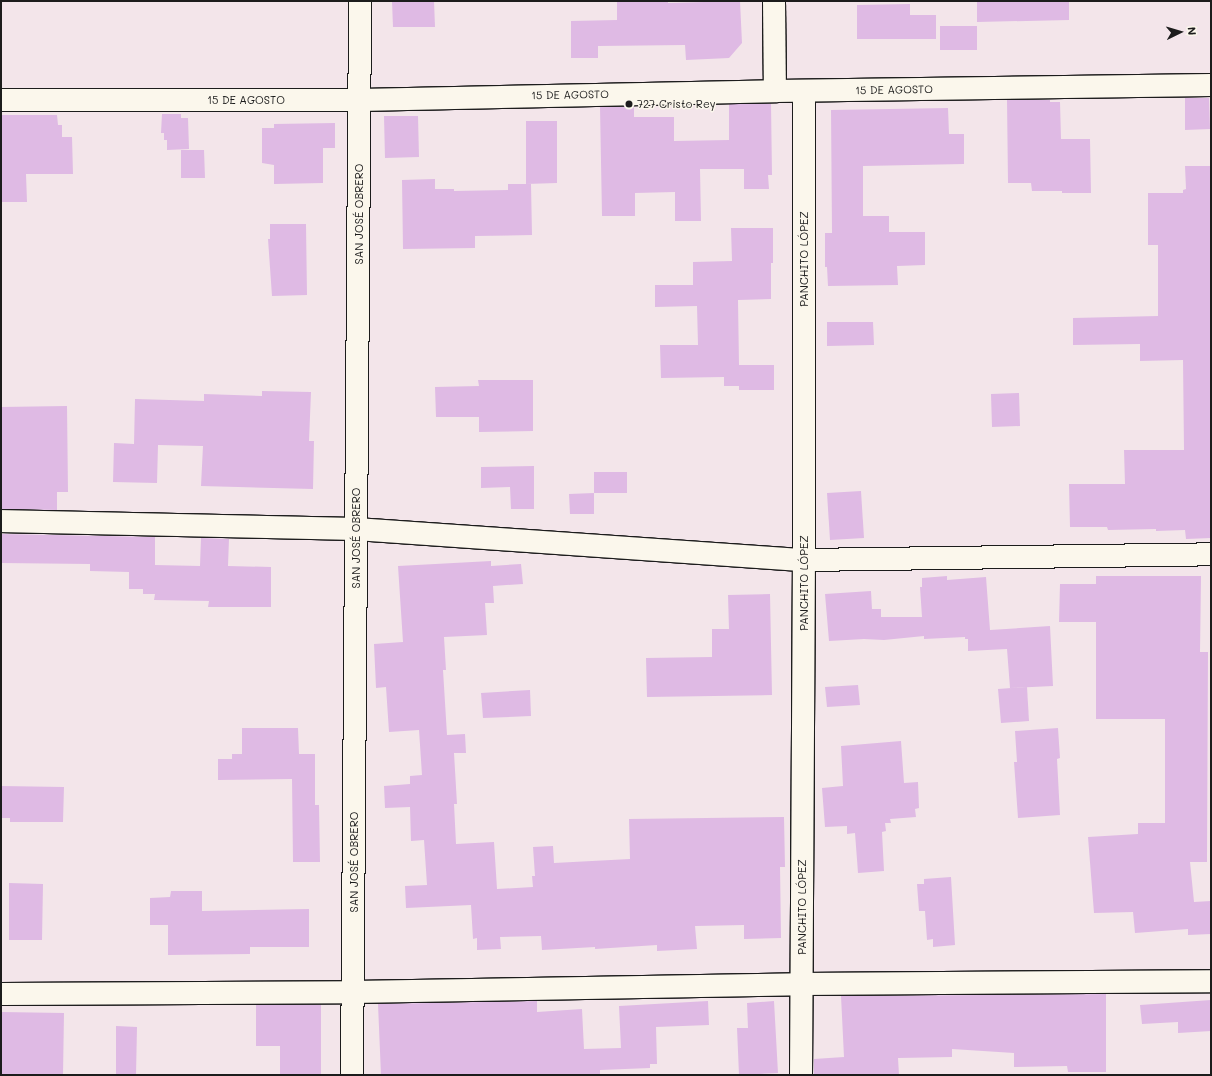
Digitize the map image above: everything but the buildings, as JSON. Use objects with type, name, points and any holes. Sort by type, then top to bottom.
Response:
[{"type":"street","name":"SAN JOSÉ OBRERO","points":[[352,1075],[360,1]]},
{"type":"street","points":[[774,1],[775,90]]},
{"type":"street","name":"15 DE AGOSTO","points":[[1,100],[360,100],[775,90],[804,91],[1211,85]]},
{"type":"street","name":"PANCHITO LÓPEZ","points":[[801,1075],[804,560],[804,91]]},
{"type":"street","points":[[1,521],[356,529],[804,560],[1211,554]]},
{"type":"street","points":[[1,994],[353,992],[801,984],[1211,981]]},
{"type":"place","name":"727 Cristo Rey","points":[[629,104]]}]
